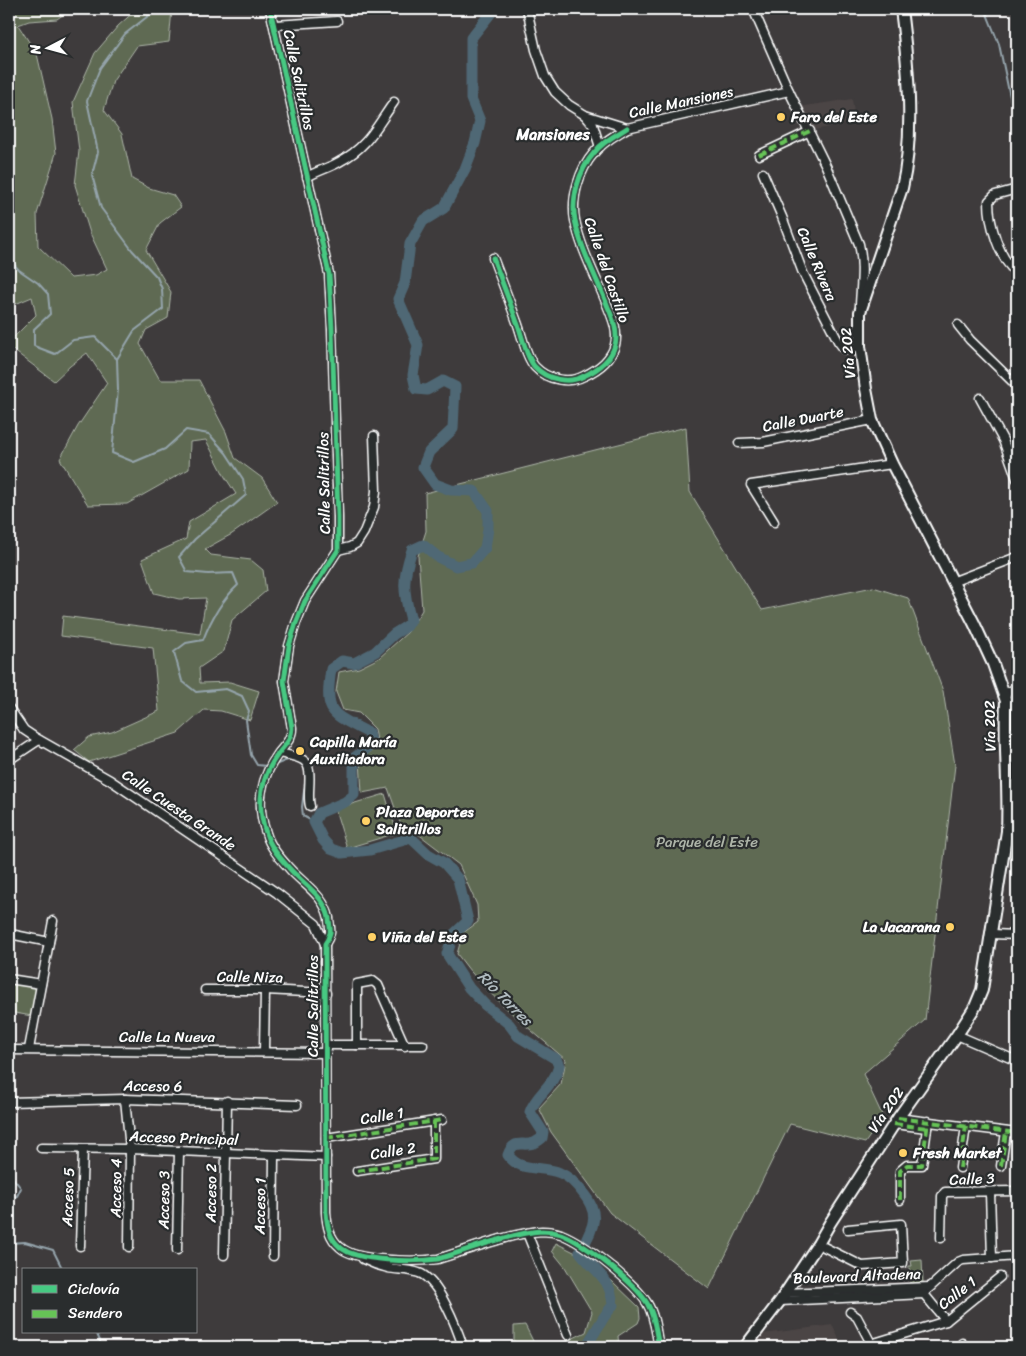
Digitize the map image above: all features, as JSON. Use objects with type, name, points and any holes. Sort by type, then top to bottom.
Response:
[{"type":"main road","name":"Vía 202","points":[[745,1347],[818,1244],[896,1121],[957,1035],[974,1007],[982,990],[992,934],[1007,824],[1006,701],[1004,694],[989,655],[892,464],[872,420],[860,346],[860,312],[907,169],[907,69],[900,9]]},
{"type":"street","name":"Calle Salitrillos","points":[[270,9],[328,274],[332,329],[338,550],[305,601],[296,623],[284,681],[292,736],[268,770],[262,784],[260,800],[266,834],[272,848],[290,869],[322,900],[327,912],[331,932],[325,944],[326,1212],[329,1231],[340,1248],[352,1254]]},
{"type":"street","name":"Calle Mansiones","points":[[527,9],[536,50],[545,76],[555,92],[569,105],[585,115],[627,128],[789,91]]},
{"type":"street","points":[[753,9],[860,244],[862,255],[860,312]]},
{"type":"street","points":[[275,25],[337,21]]},
{"type":"street","points":[[308,177],[340,162],[358,149],[380,125],[394,102]]},
{"type":"street","points":[[585,115],[593,125],[600,147]]},
{"type":"street","name":"Calle del Castillo","points":[[493,258],[534,366],[549,376],[566,381],[579,379],[600,367],[613,352],[616,345],[615,324],[575,220],[576,194],[581,174],[587,162],[600,147],[627,128]]},
{"type":"street","points":[[760,155],[810,132]]},
{"type":"street","name":"Calle Rivera","points":[[763,173],[803,273],[838,341],[844,349],[860,346]]},
{"type":"street","points":[[1017,189],[995,195],[989,201],[999,248],[1008,264],[1017,273]]},
{"type":"street","points":[[958,325],[970,340],[1017,386]]},
{"type":"street","points":[[980,398],[1003,440],[1017,479]]},
{"type":"street","name":"Calle Duarte","points":[[739,443],[764,442],[872,420]]},
{"type":"street","points":[[338,550],[357,543],[364,532],[374,507],[376,491],[374,436]]},
{"type":"street","points":[[774,522],[752,485],[892,464]]},
{"type":"street","points":[[952,582],[1017,557]]},
{"type":"street","points":[[1004,694],[1017,688]]},
{"type":"street","name":"Calle Cuesta Grande","points":[[9,708],[24,730],[110,780],[277,893],[316,924],[325,944]]},
{"type":"street","points":[[9,760],[39,740]]},
{"type":"street","points":[[277,756],[302,760],[308,764],[310,769],[308,799],[310,806]]},
{"type":"street","points":[[29,1049],[53,922]]},
{"type":"street","points":[[10,934],[49,942]]},
{"type":"street","points":[[992,934],[1017,935]]},
{"type":"street","points":[[9,979],[41,984]]},
{"type":"street","points":[[357,1045],[357,984],[373,981],[378,985],[405,1046]]},
{"type":"street","name":"Calle Niza","points":[[205,990],[326,993]]},
{"type":"street","points":[[264,1051],[265,990]]},
{"type":"street","points":[[957,1035],[1017,1061]]},
{"type":"street","name":"Calle La Nueva","points":[[9,1050],[264,1051],[326,1049],[357,1045],[423,1045]]},
{"type":"street","name":"Acceso 6","points":[[9,1102],[125,1099],[296,1105]]},
{"type":"street","name":"Acceso 4","points":[[125,1099],[130,1149],[129,1247]]},
{"type":"street","name":"Acceso 2","points":[[224,1256],[227,1102]]},
{"type":"street","name":"Calle 1","points":[[326,1138],[438,1121],[434,1159]]},
{"type":"street","points":[[896,1121],[966,1126],[1017,1133]]},
{"type":"street","points":[[900,1200],[900,1171],[907,1166],[922,1165],[928,1124]]},
{"type":"street","points":[[960,1168],[966,1126]]},
{"type":"street","points":[[1000,1166],[1006,1132]]},
{"type":"street","name":"Acceso Principal","points":[[41,1148],[130,1149],[326,1157]]},
{"type":"street","name":"Acceso 5","points":[[80,1246],[83,1148]]},
{"type":"street","name":"Acceso 3","points":[[177,1250],[179,1151]]},
{"type":"street","name":"Acceso 1","points":[[273,1256],[274,1156]]},
{"type":"street","name":"Calle 2","points":[[357,1171],[434,1159]]},
{"type":"street","name":"Calle 3","points":[[941,1238],[942,1194],[948,1192],[1017,1191]]},
{"type":"street","points":[[990,1192],[992,1258]]},
{"type":"street","points":[[818,1244],[862,1266],[904,1263],[901,1224],[848,1229]]},
{"type":"street","points":[[352,1254],[387,1260],[425,1261],[438,1259],[527,1233],[550,1231],[560,1233],[615,1269],[639,1291],[648,1304],[653,1317],[659,1347]]},
{"type":"street","points":[[527,1233],[568,1334]]},
{"type":"street","points":[[352,1254],[380,1266],[420,1273],[430,1281],[454,1324],[463,1347]]},
{"type":"street","points":[[946,1321],[924,1294],[930,1287],[958,1262],[963,1260],[1017,1256]]},
{"type":"street","name":"Calle 1","points":[[872,1345],[946,1321],[1000,1277]]},
{"type":"street","name":"Boulevard Altadena","points":[[873,1293],[930,1287]]},
{"type":"street","name":"Boulevard Altadena","points":[[782,1297],[873,1293],[924,1294]]},
{"type":"street","points":[[850,1312],[857,1318],[872,1345]]},
{"type":"street","points":[[1014,1347],[1017,1337]]},
{"type":"shaded area","points":[[852,99],[855,122],[809,131],[798,107]]},
{"type":"shaded area","points":[[832,1325],[843,1347],[753,1347],[763,1334]]},
{"type":"green space","points":[[9,9],[71,9],[57,19],[29,21],[18,25],[37,54],[52,119],[56,153],[37,214],[38,246],[71,278],[96,275],[107,269],[90,233],[75,185],[79,151],[73,102],[95,53],[118,26],[137,9],[172,9],[169,42],[137,46],[113,81],[104,110],[122,134],[132,179],[149,188],[173,195],[181,207],[160,223],[146,250],[171,292],[168,318],[146,330],[140,344],[160,380],[199,380],[226,432],[235,458],[262,478],[277,502],[232,534],[205,549],[211,555],[251,560],[263,570],[266,591],[232,620],[224,651],[199,668],[200,683],[230,682],[259,691],[250,720],[221,711],[204,710],[178,733],[89,762],[74,750],[89,737],[112,732],[159,711],[153,648],[61,636],[63,616],[200,634],[206,598],[179,599],[154,593],[142,559],[186,539],[189,522],[236,494],[206,440],[190,442],[189,469],[127,504],[88,505],[60,459],[78,426],[107,383],[87,353],[54,381],[9,347],[9,342],[36,315],[32,297],[13,305],[9,304]]},
{"type":"green space","name":"Parque del Este","points":[[686,427],[690,492],[762,610],[873,587],[908,598],[943,691],[955,765],[925,1020],[863,1074],[883,1117],[865,1143],[790,1124],[709,1289],[610,1213],[551,1132],[539,1108],[561,1084],[566,1060],[494,997],[457,954],[463,933],[478,922],[477,905],[459,865],[417,833],[403,831],[388,788],[362,793],[360,760],[378,746],[375,729],[359,713],[343,710],[336,692],[339,672],[359,668],[379,658],[409,631],[422,610],[418,556],[426,531],[425,493]]},
{"type":"green space","name":"Plaza Deportes Salitrillos","points":[[385,794],[397,833],[347,848],[335,809]]},
{"type":"green space","points":[[9,981],[37,987],[32,1016],[9,1012]]},
{"type":"green space","points":[[556,1243],[578,1254],[613,1282],[639,1307],[640,1318],[638,1323],[618,1336],[619,1347],[538,1347],[565,1342],[586,1332],[592,1312],[565,1267],[552,1251]]},
{"type":"green space","points":[[922,1260],[923,1282],[910,1283],[909,1266],[912,1266],[911,1261]]},
{"type":"green space","points":[[525,1325],[536,1347],[514,1347],[514,1326]]},
{"type":"waterway","points":[[9,14],[16,9]]},
{"type":"waterway","points":[[153,9],[152,13],[125,34],[100,68],[87,101],[98,152],[92,175],[101,208],[132,250],[157,277],[162,289],[163,309],[134,331],[117,359],[118,390],[112,453],[134,462],[165,449],[186,430],[209,434],[226,453],[243,479],[246,495],[195,539],[179,557],[187,572],[208,574],[233,573],[238,585],[226,597],[217,611],[203,640],[186,643],[174,652],[182,681],[196,692],[226,689],[242,696],[249,711],[246,720],[251,755],[257,765],[267,766]]},
{"type":"waterway","name":"Río Torres","points":[[494,9],[471,38],[471,99],[480,121],[475,143],[465,169],[444,208],[423,221],[410,244],[405,283],[398,299],[418,345],[413,375],[416,389],[427,390],[443,381],[455,387],[453,429],[429,452],[423,467],[435,484],[451,490],[474,491],[488,511],[485,548],[472,563],[456,566],[438,557],[423,545],[412,550],[405,577],[406,601],[411,620],[407,626],[394,634],[375,652],[354,663],[342,661],[331,669],[329,696],[333,711],[346,721],[369,733],[371,742],[366,749],[354,758],[354,795],[345,802],[319,813],[314,822],[323,840],[331,849],[342,853],[370,850],[411,838],[428,854],[444,863],[458,879],[468,921],[453,935],[447,954],[469,988],[485,1005],[509,1024],[518,1036],[556,1059],[559,1066],[557,1073],[536,1100],[530,1112],[543,1132],[542,1138],[534,1143],[516,1145],[510,1150],[508,1155],[519,1164],[560,1173],[573,1182],[589,1201],[594,1216],[593,1222],[580,1252],[609,1287],[613,1305],[586,1347]]},
{"type":"waterway","points":[[985,9],[999,44],[1014,116],[1017,121]]},
{"type":"waterway","points":[[9,259],[19,270],[38,283],[48,294],[50,314],[34,329],[34,346],[55,354],[73,340],[95,337],[117,359]]},
{"type":"waterway","points":[[274,765],[293,760],[305,768]]},
{"type":"waterway","points":[[306,775],[302,807],[303,816],[314,822]]},
{"type":"waterway","points":[[9,1173],[21,1188],[17,1196],[9,1198]]},
{"type":"waterway","points":[[9,1243],[25,1242],[53,1250],[62,1268]]},
{"type":"waterway","points":[[97,1334],[100,1347]]},
{"type":"marked path","points":[[759,155],[810,131]]},
{"type":"marked path","points":[[898,1118],[1017,1133]]},
{"type":"marked path","points":[[326,1138],[442,1120]]},
{"type":"marked path","points":[[357,1171],[434,1159],[434,1121]]},
{"type":"marked path","points":[[900,1200],[900,1171],[907,1165],[922,1165],[928,1121]]},
{"type":"marked path","points":[[894,1124],[927,1128]]},
{"type":"marked path","points":[[960,1168],[966,1126]]},
{"type":"marked path","points":[[1001,1166],[1006,1132]]},
{"type":"cycle path","points":[[270,9],[329,274],[338,550],[305,601],[289,646],[284,681],[292,732],[267,773],[262,792],[261,812],[266,833],[273,848],[289,868],[323,903],[329,918],[330,933],[325,944],[326,1212],[329,1231],[333,1240],[348,1252],[359,1256],[387,1260],[438,1259],[503,1238],[530,1232],[544,1231],[561,1234],[608,1264],[641,1294],[652,1313],[659,1347]]},
{"type":"cycle path","points":[[493,258],[527,352],[535,367],[552,378],[572,380],[589,374],[603,364],[615,345],[615,328],[577,230],[574,203],[580,176],[589,160],[601,145],[627,128]]},
{"type":"place","name":"Faro del Este","points":[[781,117]]},
{"type":"place","name":"Capilla María Auxiliadora","points":[[300,751]]},
{"type":"place","name":"Plaza Deportes Salitrillos","points":[[366,821]]},
{"type":"place","name":"La Jacarana","points":[[950,927]]},
{"type":"place","name":"Viña del Este","points":[[372,937]]},
{"type":"place","name":"Fresh Market","points":[[903,1153]]},
{"type":"district","name":"Mansiones","points":[[553,134]]}]
